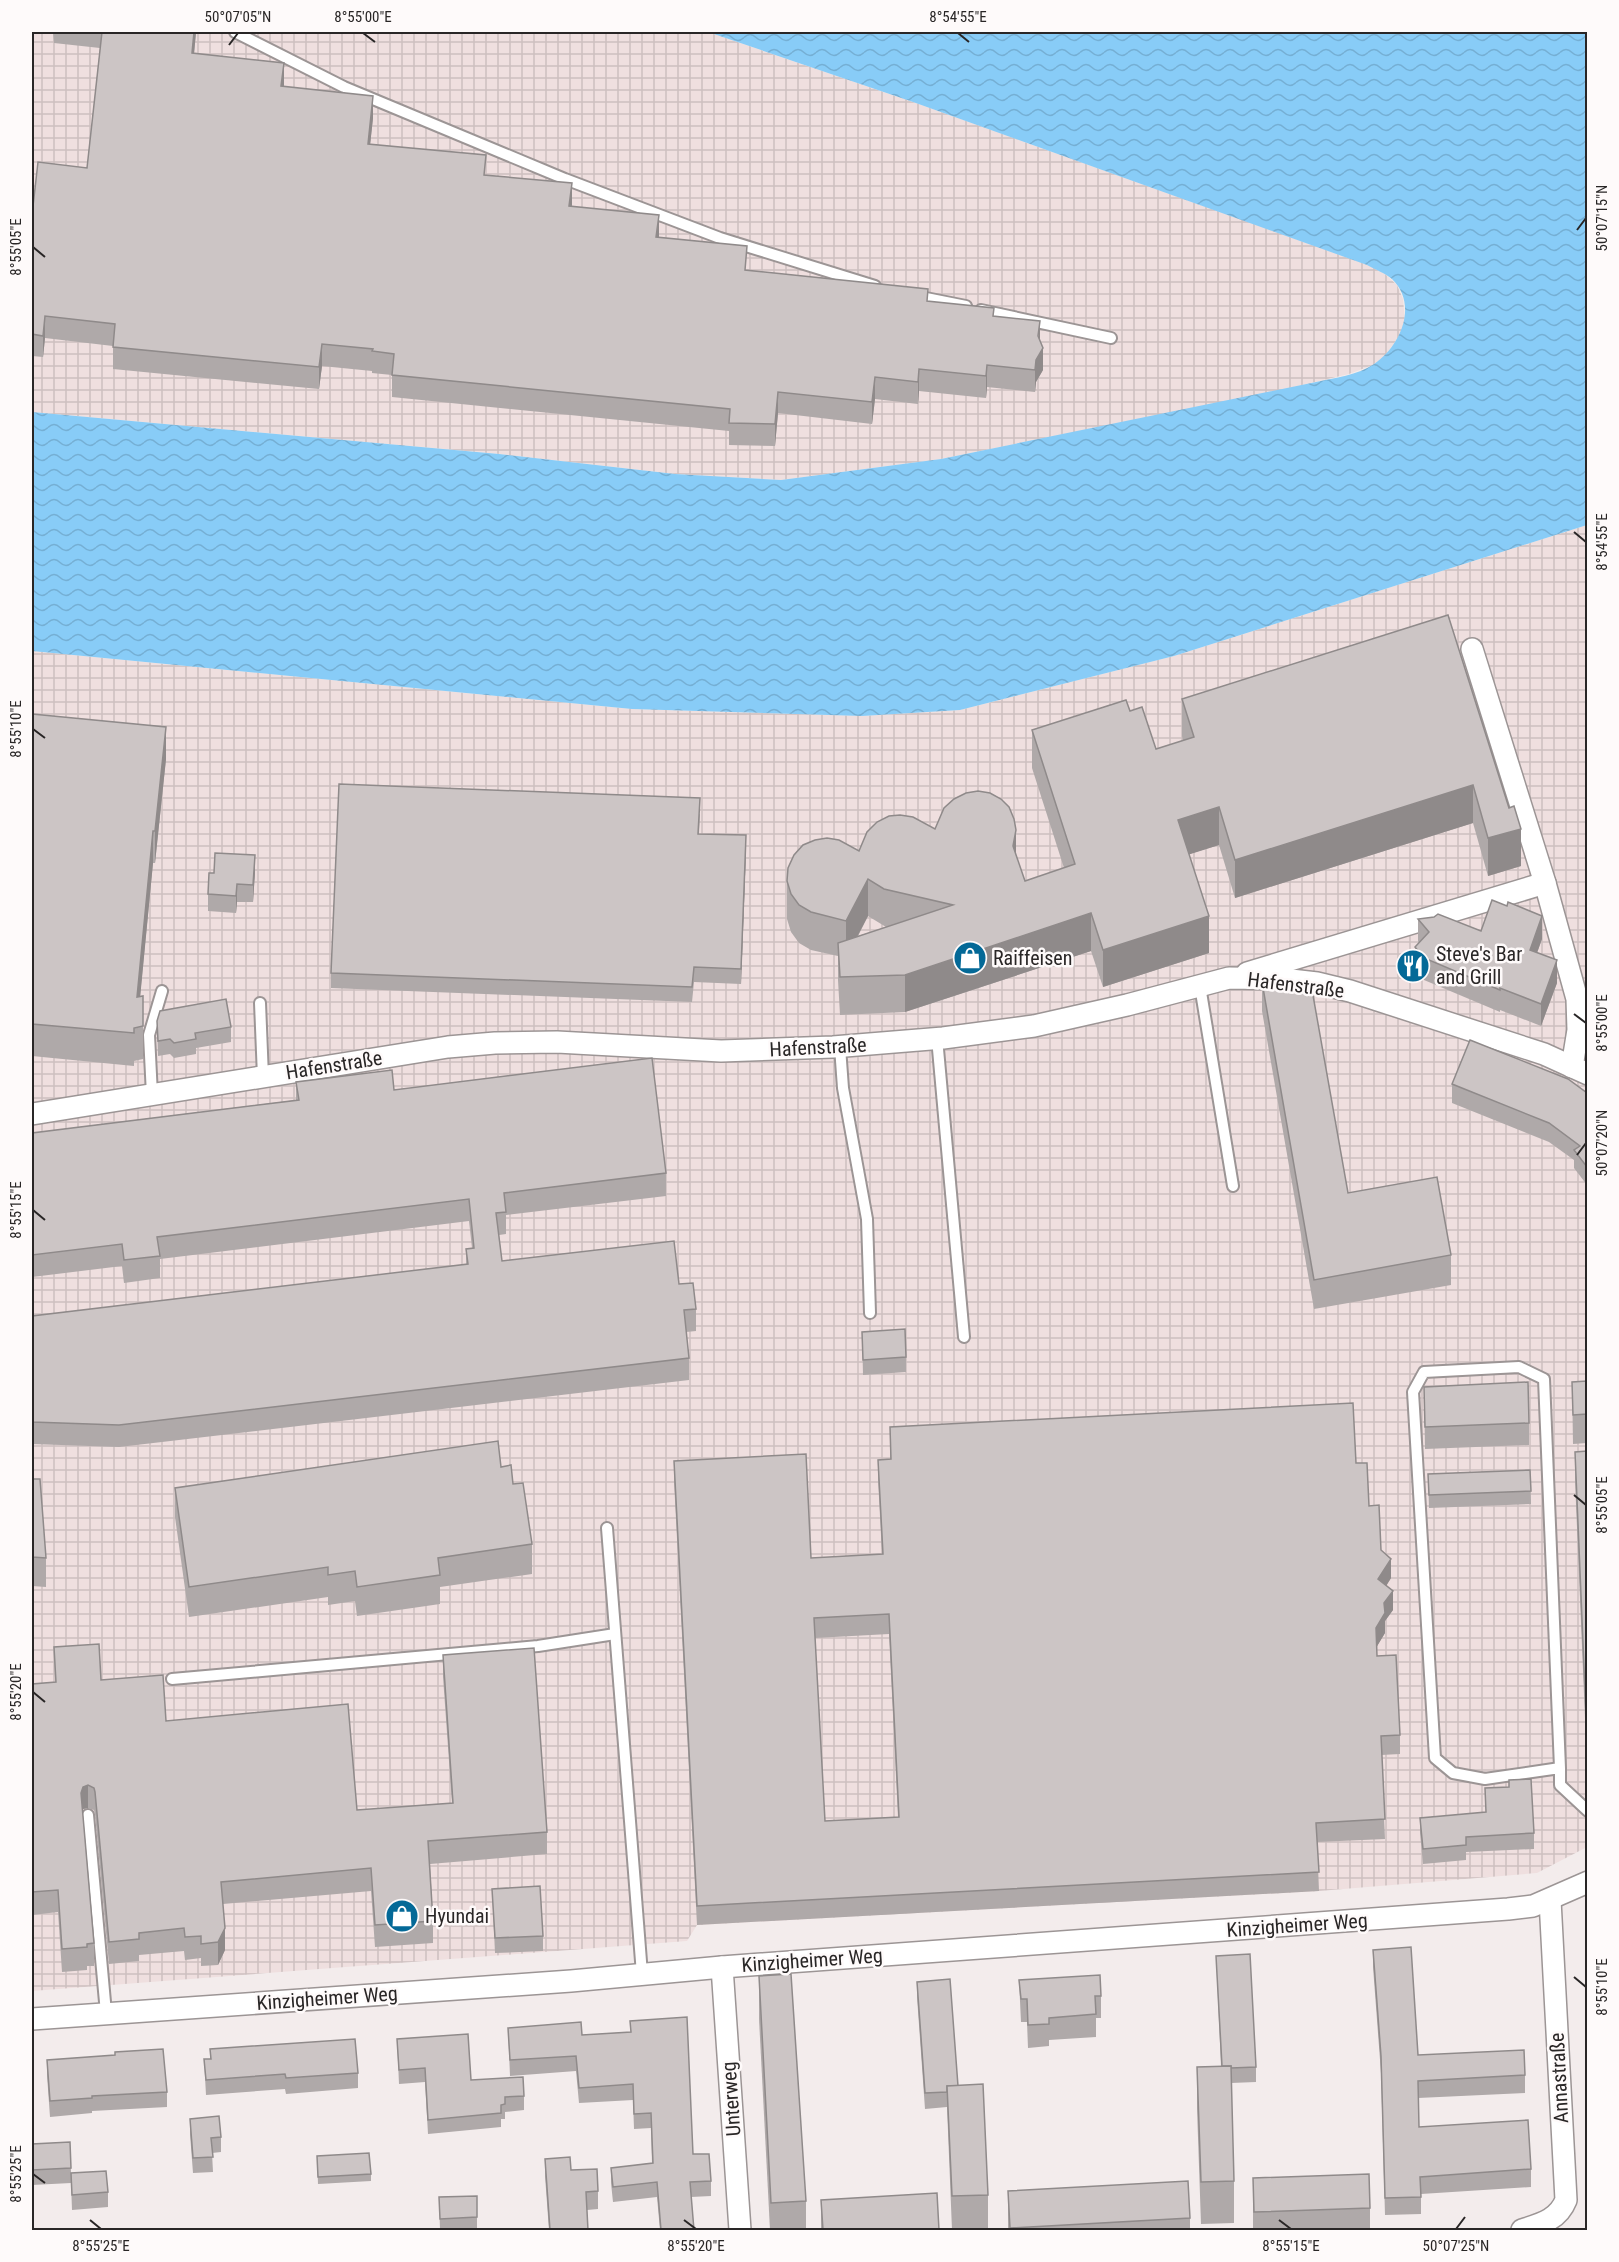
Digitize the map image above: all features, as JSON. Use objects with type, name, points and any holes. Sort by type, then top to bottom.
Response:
[{"type":"street","points":[[1472,649],[1545,883],[1577,999],[1582,1068]]},
{"type":"street","points":[[1229,978],[1545,883]]},
{"type":"street","name":"Hafenstraße","points":[[32,1114],[448,1047],[495,1042],[557,1042],[722,1050],[840,1047],[937,1038],[1034,1026],[1127,1005],[1229,978],[1282,979],[1317,983],[1350,991],[1582,1068]]},
{"type":"street","name":"Kinzigheimer Weg","points":[[32,2019],[571,1982],[722,1967],[1508,1909],[1533,1906],[1587,1882]]},
{"type":"street","name":"Annastraße","points":[[1522,2230],[1553,2218],[1563,2208],[1566,2200],[1550,1900]]},
{"type":"street","name":"Unterweg","points":[[722,1967],[740,2230]]},
{"type":"lane","points":[[235,32],[344,87],[565,179],[720,238],[890,290]]},
{"type":"lane","points":[[901,292],[1111,338]]},
{"type":"lane","points":[[1200,986],[1233,1186]]},
{"type":"lane","points":[[152,1095],[149,1035],[162,990]]},
{"type":"lane","points":[[260,1003],[263,1077]]},
{"type":"lane","points":[[937,1038],[964,1337]]},
{"type":"lane","points":[[840,1047],[843,1088],[867,1219],[870,1313]]},
{"type":"lane","points":[[1560,1768],[1485,1779],[1453,1773],[1435,1758],[1413,1392],[1424,1372],[1519,1367],[1544,1379],[1560,1768],[1560,1785],[1587,1811]]},
{"type":"lane","points":[[607,1528],[642,1974]]},
{"type":"lane","points":[[172,1679],[538,1646],[615,1634]]},
{"type":"lane","points":[[88,1815],[106,2013]]},
{"type":"shaded area","points":[[32,32],[708,32],[913,102],[1368,265],[1385,274],[1397,285],[1403,299],[1405,321],[1400,335],[1385,356],[1373,365],[1349,374],[1268,393],[941,459],[781,480],[675,474],[499,454],[32,412]]},
{"type":"shaded area","points":[[1587,525],[1587,1847],[1537,1873],[1319,1891],[697,1925],[687,1941],[32,1991],[32,651],[632,709],[862,716],[960,710],[1174,656]]},
{"type":"water","points":[[708,32],[1587,32],[1587,525],[1174,656],[960,710],[862,716],[632,709],[32,651],[32,412],[499,454],[675,474],[781,480],[941,459],[1338,377],[1361,371],[1383,357],[1392,347],[1403,325],[1404,301],[1400,289],[1392,279],[1367,265],[913,102]]},
{"type":"building","points":[[102,32],[194,32],[192,53],[284,63],[281,86],[373,96],[368,144],[486,155],[484,175],[572,183],[569,206],[659,215],[656,237],[747,246],[745,270],[928,289],[927,301],[994,308],[993,316],[1040,321],[1038,336],[1043,348],[1036,360],[1035,370],[987,365],[986,376],[919,369],[918,382],[875,377],[872,402],[778,392],[775,424],[729,423],[730,409],[392,375],[394,354],[372,351],[373,349],[322,344],[319,367],[113,347],[115,324],[45,316],[43,336],[32,334],[32,215],[38,162],[87,168]]},
{"type":"building","points":[[1448,615],[1509,808],[1514,806],[1521,829],[1488,838],[1473,785],[1235,860],[1219,807],[1178,820],[1209,916],[1103,950],[1091,913],[905,975],[840,977],[838,943],[953,905],[884,889],[868,879],[846,921],[811,912],[799,905],[791,894],[787,881],[788,868],[794,855],[803,845],[827,838],[839,840],[859,851],[867,832],[877,822],[889,816],[913,817],[935,829],[944,808],[954,799],[966,793],[978,791],[990,793],[1009,807],[1016,830],[1013,846],[1025,881],[1075,864],[1032,730],[1126,700],[1130,711],[1142,707],[1156,749],[1194,737],[1182,699]]},
{"type":"building","points":[[32,714],[166,727],[155,831],[153,831],[137,997],[143,996],[143,1026],[134,1028],[134,1033],[32,1024]]},
{"type":"building","points":[[339,784],[700,798],[698,834],[746,835],[741,969],[694,967],[692,987],[331,973]]},
{"type":"building","points":[[215,853],[255,855],[253,885],[237,884],[236,896],[208,894],[209,873],[214,873]]},
{"type":"building","points":[[1492,900],[1507,906],[1508,902],[1542,916],[1530,950],[1557,960],[1541,1004],[1500,988],[1500,990],[1424,958],[1415,947],[1429,932],[1418,919],[1434,917],[1438,914],[1481,931]]},
{"type":"building","points":[[1262,982],[1311,984],[1348,1193],[1437,1177],[1451,1255],[1314,1280]]},
{"type":"building","points":[[226,999],[231,1027],[195,1033],[196,1039],[174,1043],[170,1039],[158,1041],[157,1021],[160,1011]]},
{"type":"building","points":[[1470,1040],[1568,1079],[1587,1093],[1587,1167],[1574,1150],[1580,1146],[1549,1123],[1452,1084]]},
{"type":"building","points":[[652,1058],[666,1173],[504,1193],[506,1212],[496,1213],[502,1261],[674,1241],[679,1284],[693,1283],[696,1309],[684,1310],[689,1358],[119,1425],[32,1422],[32,1316],[468,1264],[466,1249],[474,1248],[469,1199],[157,1237],[160,1256],[124,1260],[122,1244],[32,1255],[32,1133],[299,1100],[296,1082],[392,1070],[394,1090]]},
{"type":"building","points":[[905,1329],[906,1357],[863,1360],[862,1332]]},
{"type":"building","points":[[1587,1381],[1587,1414],[1573,1415],[1572,1382]]},
{"type":"building","points":[[1528,1382],[1529,1423],[1425,1427],[1424,1387]]},
{"type":"building","points":[[1353,1403],[1356,1463],[1367,1463],[1369,1506],[1379,1505],[1381,1550],[1391,1559],[1378,1579],[1393,1591],[1384,1603],[1385,1613],[1376,1628],[1377,1656],[1396,1655],[1400,1735],[1381,1736],[1385,1819],[1316,1823],[1319,1872],[697,1906],[674,1461],[806,1454],[811,1558],[883,1554],[878,1460],[891,1459],[890,1427]],"holes":[[[889,1614],[899,1817],[825,1821],[814,1618]]]},
{"type":"building","points":[[498,1441],[501,1467],[511,1465],[513,1484],[523,1483],[532,1544],[438,1558],[440,1575],[357,1587],[355,1571],[328,1575],[328,1567],[189,1587],[175,1488]]},
{"type":"building","points":[[1587,1451],[1587,1738],[1575,1452]]},
{"type":"building","points":[[1530,1470],[1531,1491],[1429,1495],[1428,1474]]},
{"type":"building","points":[[32,1479],[40,1479],[46,1558],[32,1557]]},
{"type":"building","points":[[99,1644],[101,1680],[163,1675],[166,1721],[348,1704],[357,1810],[453,1803],[443,1655],[534,1648],[547,1832],[428,1841],[433,1921],[375,1925],[371,1868],[221,1882],[225,1928],[218,1942],[201,1944],[201,1936],[185,1937],[184,1928],[139,1933],[139,1939],[109,1942],[95,1792],[94,1788],[88,1785],[83,1787],[81,1793],[94,1943],[87,1944],[87,1947],[62,1949],[58,1890],[32,1892],[32,1684],[56,1682],[54,1647]]},
{"type":"building","points":[[1531,1779],[1534,1833],[1466,1837],[1466,1845],[1423,1849],[1420,1818],[1486,1812],[1485,1788],[1509,1787],[1509,1780]]},
{"type":"building","points":[[540,1886],[543,1936],[495,1938],[492,1889]]},
{"type":"building","points":[[1411,1947],[1418,2055],[1524,2050],[1525,2075],[1418,2081],[1419,2127],[1528,2120],[1531,2169],[1420,2177],[1421,2197],[1385,2198],[1381,2056],[1373,1950]]},
{"type":"building","points":[[1250,1954],[1256,2067],[1231,2068],[1231,2066],[1222,2066],[1216,1956]]},
{"type":"building","points":[[791,1974],[806,2201],[771,2203],[759,1976]]},
{"type":"building","points":[[1100,1975],[1101,1996],[1095,1996],[1096,2014],[1049,2018],[1049,2024],[1028,2025],[1027,1999],[1021,1999],[1019,1980]]},
{"type":"building","points":[[950,1979],[958,2086],[947,2086],[947,2092],[925,2093],[917,1982]]},
{"type":"building","points":[[687,2017],[693,2154],[709,2154],[711,2181],[690,2182],[694,2230],[661,2230],[657,2182],[613,2187],[611,2168],[653,2163],[651,2113],[634,2114],[633,2084],[579,2088],[576,2056],[510,2060],[508,2028],[581,2022],[582,2035],[631,2032],[630,2021]]},
{"type":"building","points":[[468,2034],[471,2080],[523,2077],[524,2096],[505,2097],[505,2104],[501,2105],[501,2113],[428,2120],[425,2068],[399,2070],[397,2039]]},
{"type":"building","points":[[355,2039],[358,2073],[286,2078],[285,2074],[206,2080],[204,2059],[211,2059],[210,2049]]},
{"type":"building","points":[[163,2049],[167,2092],[50,2101],[47,2060]]},
{"type":"building","points":[[1231,2066],[1234,2181],[1201,2182],[1197,2067]]},
{"type":"building","points":[[983,2084],[988,2195],[952,2196],[947,2086]]},
{"type":"building","points":[[219,2116],[221,2137],[211,2138],[213,2157],[193,2158],[190,2119]]},
{"type":"building","points":[[70,2142],[71,2168],[32,2170],[32,2144]]},
{"type":"building","points":[[369,2153],[371,2174],[318,2177],[317,2156]]},
{"type":"building","points":[[570,2157],[571,2170],[597,2169],[598,2191],[586,2192],[588,2230],[550,2230],[545,2159]]},
{"type":"building","points":[[106,2171],[108,2192],[72,2195],[71,2173]]},
{"type":"building","points":[[1369,2174],[1370,2208],[1254,2212],[1253,2178]]},
{"type":"building","points":[[1188,2181],[1190,2218],[1010,2228],[1008,2191]]},
{"type":"building","points":[[937,2193],[939,2230],[823,2230],[821,2200]]},
{"type":"building","points":[[477,2196],[477,2217],[440,2219],[439,2197]]},
{"type":"place","name":"Raiffeisen","points":[[970,958]]},
{"type":"place","name":"Steve's Bar and Grill","points":[[1413,966]]},
{"type":"place","name":"Hyundai","points":[[402,1916]]}]
